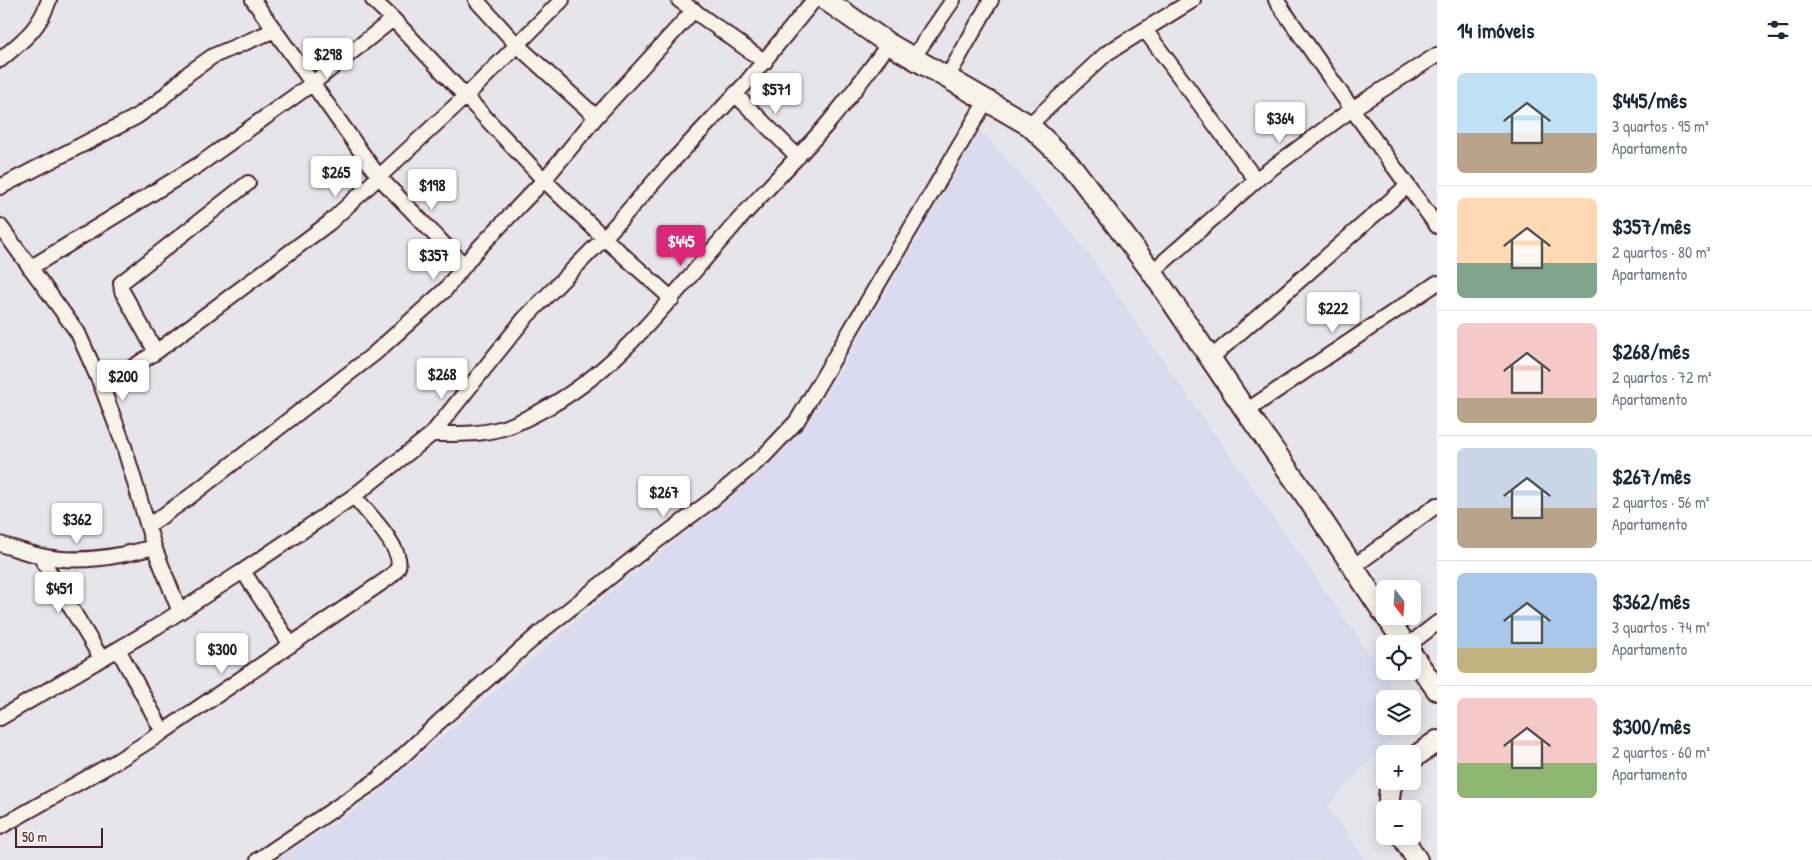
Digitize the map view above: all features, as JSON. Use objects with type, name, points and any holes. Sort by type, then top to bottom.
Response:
[{"type":"street","points":[[0,60],[30,35],[46,9],[49,0]]},
{"type":"street","points":[[253,0],[379,177],[464,265]]},
{"type":"street","points":[[373,0],[544,180],[604,238],[672,299]]},
{"type":"street","points":[[476,0],[517,45],[596,117]]},
{"type":"street","points":[[102,387],[156,352],[329,223],[466,96],[562,0]]},
{"type":"street","points":[[680,0],[765,62]]},
{"type":"street","points":[[0,718],[180,612],[354,496],[432,434],[525,318],[604,238],[765,62],[814,0]]},
{"type":"street","points":[[826,0],[890,44],[1029,125],[1069,163],[1152,272],[1376,600]]},
{"type":"street","points":[[929,68],[953,0]]},
{"type":"street","points":[[929,68],[991,0]]},
{"type":"street","points":[[1029,125],[1107,53],[1193,0]]},
{"type":"street","points":[[1276,0],[1437,226]]},
{"type":"street","points":[[148,526],[195,493],[374,354],[445,290],[486,239],[544,180],[596,117],[694,10]]},
{"type":"street","points":[[30,268],[200,164],[313,83],[393,19]]},
{"type":"street","points":[[0,187],[136,117],[159,101],[189,73],[213,56],[275,30]]},
{"type":"street","points":[[1145,30],[1256,180]]},
{"type":"street","points":[[432,434],[480,433],[506,428],[561,400],[598,373],[646,328],[672,299],[728,232],[830,120],[890,44]]},
{"type":"street","points":[[1152,272],[1256,180],[1352,109],[1437,55]]},
{"type":"street","points":[[735,94],[798,157]]},
{"type":"street","points":[[258,860],[377,780],[542,631],[639,554],[712,500],[775,445],[797,421],[986,101]]},
{"type":"street","points":[[156,352],[122,291],[121,283],[248,182]]},
{"type":"street","points":[[1211,358],[1407,186]]},
{"type":"street","points":[[0,226],[78,332],[102,387],[123,443],[154,547],[180,612]]},
{"type":"street","points":[[1246,411],[1437,282]]},
{"type":"street","points":[[0,827],[117,761],[163,732],[376,588],[397,569],[399,558],[392,544],[354,496]]},
{"type":"street","points":[[1353,566],[1437,505]]},
{"type":"street","points":[[0,544],[40,556],[62,559],[85,559],[122,555],[154,547]]},
{"type":"street","points":[[40,556],[101,658]]},
{"type":"street","points":[[242,571],[291,646]]},
{"type":"street","points":[[1421,635],[1437,623]]},
{"type":"street","points":[[118,649],[163,732]]},
{"type":"street","points":[[1421,668],[1437,690]]},
{"type":"street","points":[[1421,753],[1437,741]]},
{"type":"street","points":[[1408,845],[1417,860]]},
{"type":"shaded area","points":[[980,130],[1077,238],[1376,663],[1376,680],[1388,680],[1395,690],[1376,690],[1376,735],[1394,735],[1385,745],[1376,745],[1376,754],[1327,806],[1366,860],[277,860],[369,800],[596,604],[724,502],[784,451],[829,390]]}]
